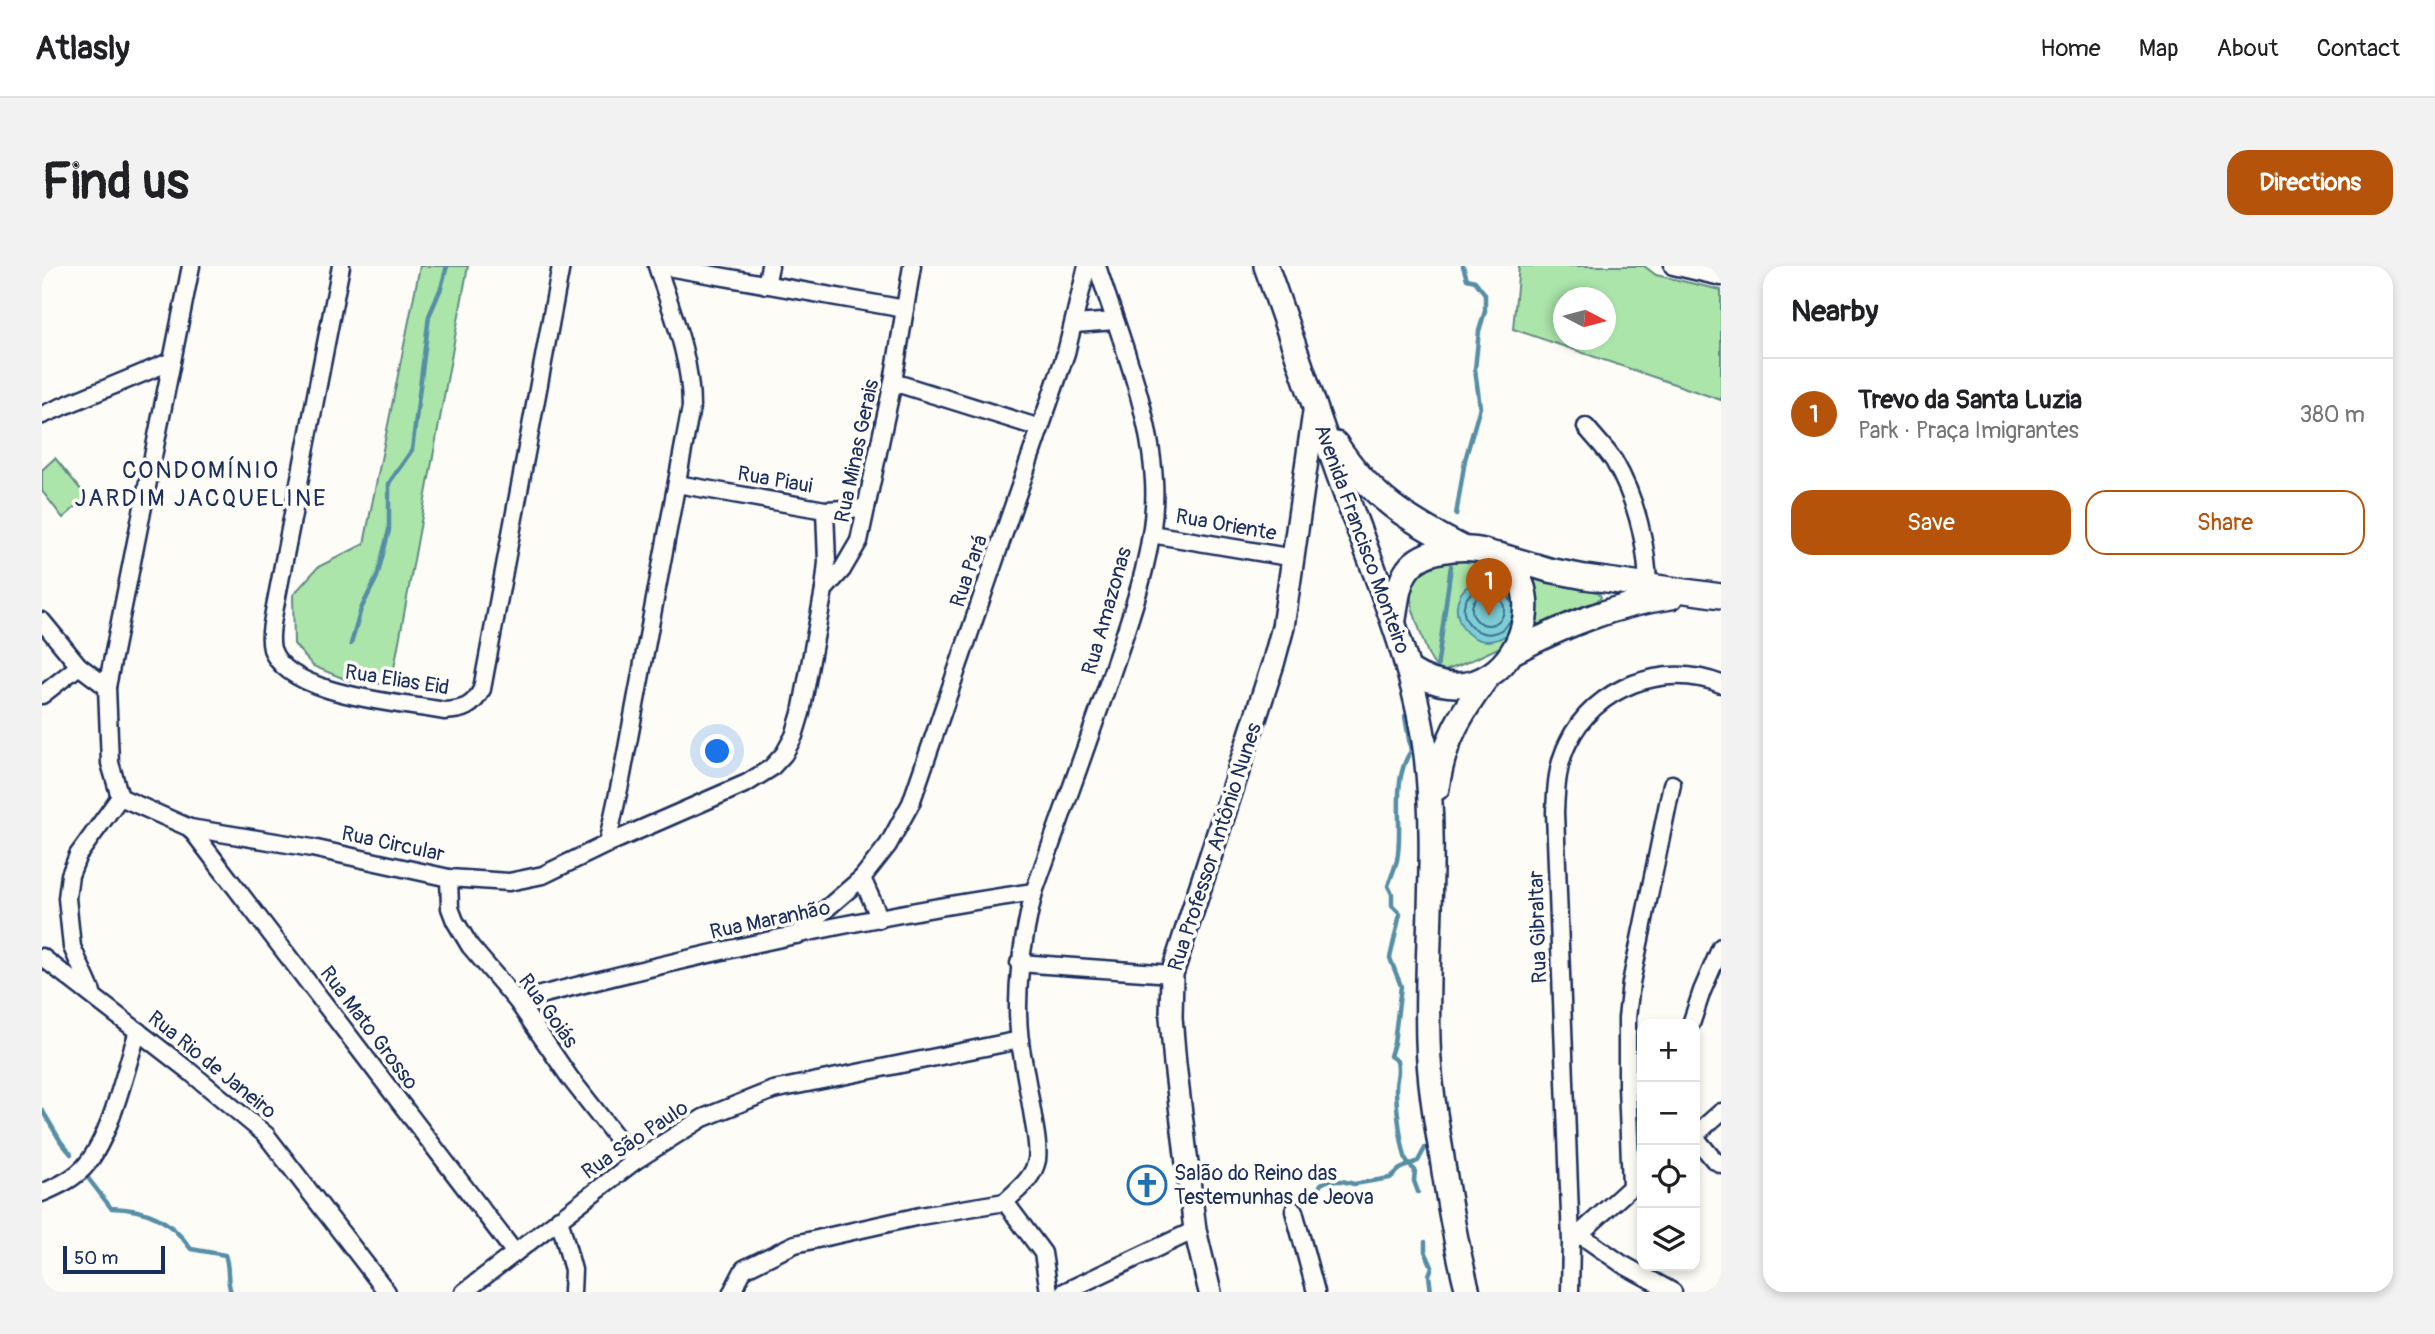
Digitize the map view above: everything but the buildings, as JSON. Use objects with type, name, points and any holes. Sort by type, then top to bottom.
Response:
[{"type":"main road","name":"Avenida Francisco Monteiro","points":[[1266,266],[1408,669],[1423,735],[1432,819]]},
{"type":"main road","points":[[1317,412],[1352,468],[1390,505],[1417,525],[1463,548],[1549,570],[1648,587],[1713,594]]},
{"type":"main road","points":[[1394,624],[1398,590],[1404,573],[1424,556],[1463,548]]},
{"type":"main road","points":[[1496,555],[1508,563],[1526,594],[1524,630],[1515,651]]},
{"type":"main road","points":[[1468,1292],[1455,1242],[1441,1157],[1432,1097],[1428,1041],[1432,819],[1444,749],[1458,720],[1488,676],[1515,651],[1564,626],[1619,607],[1713,594]]},
{"type":"main road","points":[[1408,669],[1422,678],[1454,685],[1488,676]]},
{"type":"street","points":[[94,995],[72,947],[67,898],[70,875],[78,855],[120,797],[110,763],[107,687],[191,266]]},
{"type":"street","name":"Rua Elias Eid","points":[[341,266],[270,639],[278,662],[294,676],[324,690],[444,711],[470,706],[482,690],[561,266]]},
{"type":"street","points":[[607,844],[691,407],[691,383],[686,352],[660,266],[905,309]]},
{"type":"street","points":[[766,285],[770,266]]},
{"type":"street","name":"Rua Minas Gerais","points":[[824,590],[842,570],[856,548],[893,382],[912,266]]},
{"type":"street","name":"Rua Pará","points":[[796,935],[862,878],[888,845],[911,803],[1075,324],[1087,266]]},
{"type":"street","name":"Rua Amazonas","points":[[1005,1202],[1028,1181],[1038,1147],[1020,1040],[1018,999],[1019,963],[1034,892],[1129,621],[1152,534],[1154,484],[1151,449],[1097,266]]},
{"type":"street","points":[[1673,266],[1721,277]]},
{"type":"street","points":[[1075,324],[1115,321]]},
{"type":"street","points":[[42,415],[172,361]]},
{"type":"street","points":[[893,382],[1040,428]]},
{"type":"street","name":"Rua Professor Antônio Nunes","points":[[1210,1292],[1195,1230],[1171,1017],[1172,974],[1283,627],[1302,486],[1317,412]]},
{"type":"street","points":[[1586,427],[1612,459],[1623,480],[1643,537],[1648,587]]},
{"type":"street","points":[[1302,486],[1319,477],[1340,478]]},
{"type":"street","name":"Rua Piaui","points":[[677,484],[825,510],[866,508]]},
{"type":"street","name":"Rua Minas Gerais","points":[[607,844],[747,783],[771,768],[784,754],[794,736],[801,713],[824,590],[827,562],[825,510]]},
{"type":"street","name":"Rua Oriente","points":[[1152,534],[1294,558]]},
{"type":"street","points":[[42,621],[79,666],[107,687]]},
{"type":"street","points":[[42,695],[79,666]]},
{"type":"street","name":"Rua Gibraltar","points":[[1570,1292],[1575,1238],[1555,812],[1557,774],[1568,742],[1584,719],[1605,698],[1642,679],[1677,675],[1708,678],[1721,684]]},
{"type":"street","points":[[1672,785],[1631,983],[1627,1018],[1627,1086],[1637,1182],[1575,1238],[1673,1292]]},
{"type":"street","name":"Rua Circular","points":[[120,797],[190,828],[312,848],[449,878],[490,882],[524,881],[543,875],[607,844]]},
{"type":"street","name":"Rua Mato Grosso","points":[[190,828],[515,1252]]},
{"type":"street","name":"Rua Goiás","points":[[449,878],[450,908],[470,946],[517,1001],[570,1078],[635,1161]]},
{"type":"street","points":[[862,878],[880,919]]},
{"type":"street","name":"Rua Maranhão","points":[[517,1001],[643,968],[796,935],[1034,892]]},
{"type":"street","points":[[1693,1019],[1721,947]]},
{"type":"street","name":"Rua Rio de Janeiro","points":[[42,957],[244,1114],[266,1135],[387,1292]]},
{"type":"street","points":[[1019,963],[1172,974]]},
{"type":"street","points":[[42,1193],[73,1177],[87,1165],[109,1120],[138,1031]]},
{"type":"street","name":"Rua São Paulo","points":[[464,1292],[635,1161],[703,1118],[773,1090],[1020,1040]]},
{"type":"street","points":[[1700,1131],[1721,1112]]},
{"type":"street","points":[[1700,1142],[1714,1160],[1721,1164]]},
{"type":"street","points":[[732,1292],[744,1269],[795,1244],[920,1216],[1005,1202],[1043,1253],[1049,1292]]},
{"type":"street","points":[[1294,1212],[1317,1292]]},
{"type":"street","points":[[559,1219],[573,1270],[572,1292]]},
{"type":"street","points":[[1064,1292],[1195,1230]]},
{"type":"green space","points":[[420,266],[468,266],[391,685],[347,680],[313,666],[294,644],[293,595],[318,567],[364,544]]},
{"type":"green space","points":[[1519,266],[1644,266],[1656,275],[1721,290],[1721,400],[1575,350],[1616,350],[1616,287],[1553,287],[1553,343],[1513,329]]},
{"type":"green space","points":[[55,458],[87,497],[63,518],[42,491],[42,470]]},
{"type":"green space","points":[[1465,558],[1589,587],[1598,591],[1601,597],[1489,652],[1442,671],[1434,665],[1426,649],[1412,605],[1411,588],[1422,563]]},
{"type":"water","points":[[1490,578],[1505,583],[1516,594],[1511,632],[1494,640],[1478,640],[1467,632],[1459,621],[1457,607],[1461,594],[1471,584]]},
{"type":"waterway","points":[[351,644],[361,609],[377,577],[389,530],[389,483],[412,450],[429,316],[447,266]]},
{"type":"waterway","points":[[1456,515],[1465,460],[1480,407],[1475,369],[1479,331],[1485,311],[1485,294],[1475,281],[1467,279],[1463,266]]},
{"type":"waterway","points":[[1437,669],[1451,566]]},
{"type":"waterway","points":[[1405,716],[1411,751],[1401,776],[1399,846],[1388,886],[1392,894],[1392,906],[1400,914],[1390,958],[1401,986],[1390,1056],[1397,1061],[1396,1095],[1401,1137],[1407,1162],[1415,1170],[1414,1181],[1418,1192]]},
{"type":"waterway","points":[[42,1110],[71,1154]]},
{"type":"waterway","points":[[1315,1195],[1321,1184],[1327,1181],[1354,1184],[1390,1178],[1400,1169],[1418,1161],[1425,1148]]},
{"type":"waterway","points":[[88,1178],[111,1208],[136,1211],[157,1218],[175,1230],[191,1249],[225,1255],[231,1292]]},
{"type":"waterway","points":[[1425,1242],[1425,1251],[1432,1267],[1429,1275],[1431,1292]]},
{"type":"place","name":"Trevo da Santa Luzia","points":[[1489,616]]},
{"type":"place","name":"Salão do Reino das Testemunhas de Jeova","points":[[1147,1185]]},
{"type":"district","name":"CONDOMÍNIO JARDIM JACQUELINE","points":[[201,484]]}]
